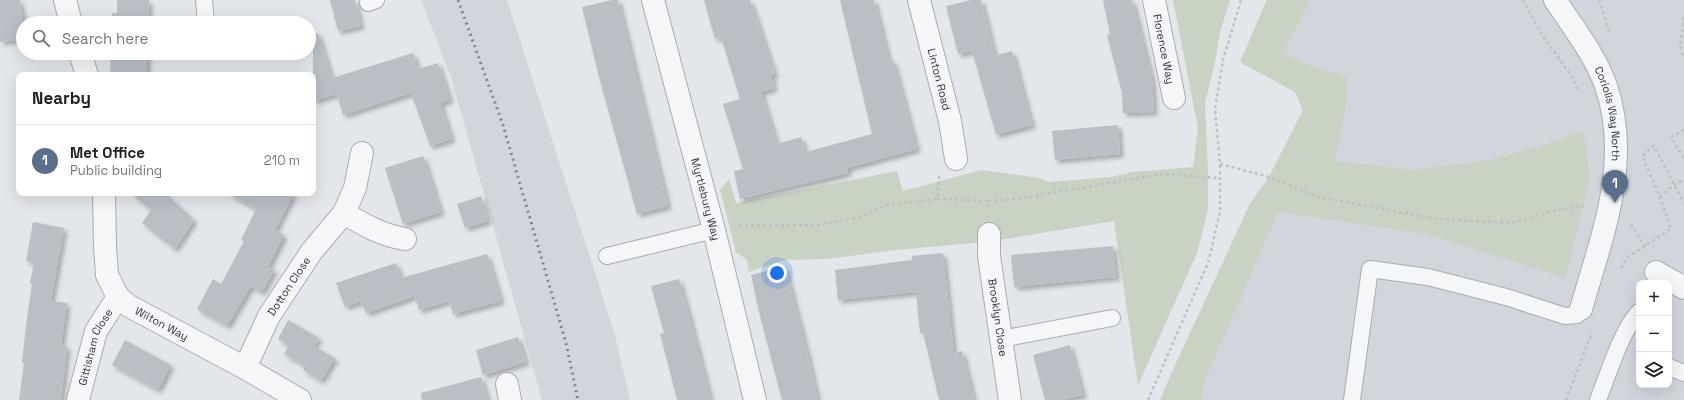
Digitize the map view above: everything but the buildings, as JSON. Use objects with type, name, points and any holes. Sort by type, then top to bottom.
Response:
[{"type":"street","points":[[65,0],[69,16]]},
{"type":"street","name":"Myrtlebury Way","points":[[652,0],[714,230],[755,400]]},
{"type":"street","name":"Florence Way","points":[[1154,0],[1174,98]]},
{"type":"street","name":"Coriolis Way North","points":[[1555,0],[1594,60],[1605,86],[1613,113],[1616,137],[1617,166],[1610,206],[1581,308]]},
{"type":"street","name":"Linton Road","points":[[924,1],[950,121],[956,159]]},
{"type":"street","points":[[82,60],[86,72]]},
{"type":"street","name":"Dotton Close","points":[[245,368],[269,316],[312,251],[344,213],[356,188],[362,153]]},
{"type":"street","name":"Wilton Way","points":[[104,196],[104,247],[107,276],[118,297],[129,306],[245,368],[300,400]]},
{"type":"street","points":[[344,213],[383,234],[405,240]]},
{"type":"street","name":"Brooklyn Close","points":[[989,234],[989,256],[1010,400]]},
{"type":"street","points":[[1656,272],[1684,289]]},
{"type":"street","name":"Gittisham Close","points":[[78,400],[96,331],[118,297]]},
{"type":"lane","points":[[204,0],[205,16]]},
{"type":"lane","points":[[607,256],[714,230]]},
{"type":"lane","points":[[1352,400],[1370,269],[1428,277],[1506,296],[1565,316],[1577,315],[1581,308]]},
{"type":"lane","points":[[1672,292],[1684,289]]},
{"type":"lane","points":[[1598,400],[1626,330],[1632,318],[1636,315]]},
{"type":"lane","points":[[1001,339],[1112,318]]},
{"type":"lane","points":[[1672,368],[1684,373]]},
{"type":"path","points":[[1148,400],[1208,263],[1220,212],[1220,164],[1215,109],[1223,60],[1241,0]]},
{"type":"path","points":[[1523,0],[1542,35],[1573,78],[1580,94]]},
{"type":"path","points":[[1684,17],[1680,46],[1684,58]]},
{"type":"path","points":[[1684,130],[1671,137],[1684,159]]},
{"type":"path","points":[[1645,245],[1671,229],[1660,198],[1642,156],[1654,146],[1684,203]]},
{"type":"path","points":[[937,199],[939,176],[956,159]]},
{"type":"path","points":[[1220,164],[1269,177],[1319,197],[1437,219],[1511,223],[1558,210],[1592,205],[1610,206],[1623,212],[1645,245],[1656,272]]},
{"type":"path","points":[[714,230],[746,224],[819,225],[862,216],[887,205],[937,199],[1016,199],[1161,174],[1219,178]]},
{"type":"path","points":[[1660,198],[1674,184],[1684,179]]},
{"type":"path","points":[[988,200],[989,234]]},
{"type":"shaded area","points":[[421,0],[507,0],[615,335],[630,400],[542,400],[451,77]]},
{"type":"shaded area","points":[[1267,0],[1684,0],[1684,400],[1160,400],[1250,204],[1269,177],[1303,110],[1295,92],[1240,62]]},
{"type":"green space","points":[[1173,0],[1230,0],[1220,32],[1216,57],[1205,103],[1208,209],[1197,253],[1138,385],[1114,221],[994,241],[895,250],[827,259],[785,260],[749,272],[747,260],[736,252],[720,190],[729,179],[736,203],[897,171],[903,191],[981,170],[1039,178],[1048,182],[1111,177],[1132,172],[1193,167],[1198,128]]},
{"type":"green space","points":[[1267,0],[1311,0],[1282,53],[1304,63],[1347,77],[1345,111],[1335,161],[1412,170],[1490,160],[1542,146],[1583,131],[1590,176],[1566,278],[1427,234],[1278,212],[1201,389],[1203,400],[1160,400],[1250,204],[1269,177],[1303,110],[1295,92],[1240,62]]},
{"type":"railway","points":[[458,0],[503,125],[566,343],[578,400]]},
{"type":"place","name":"Met Office","points":[[1615,203]]}]
